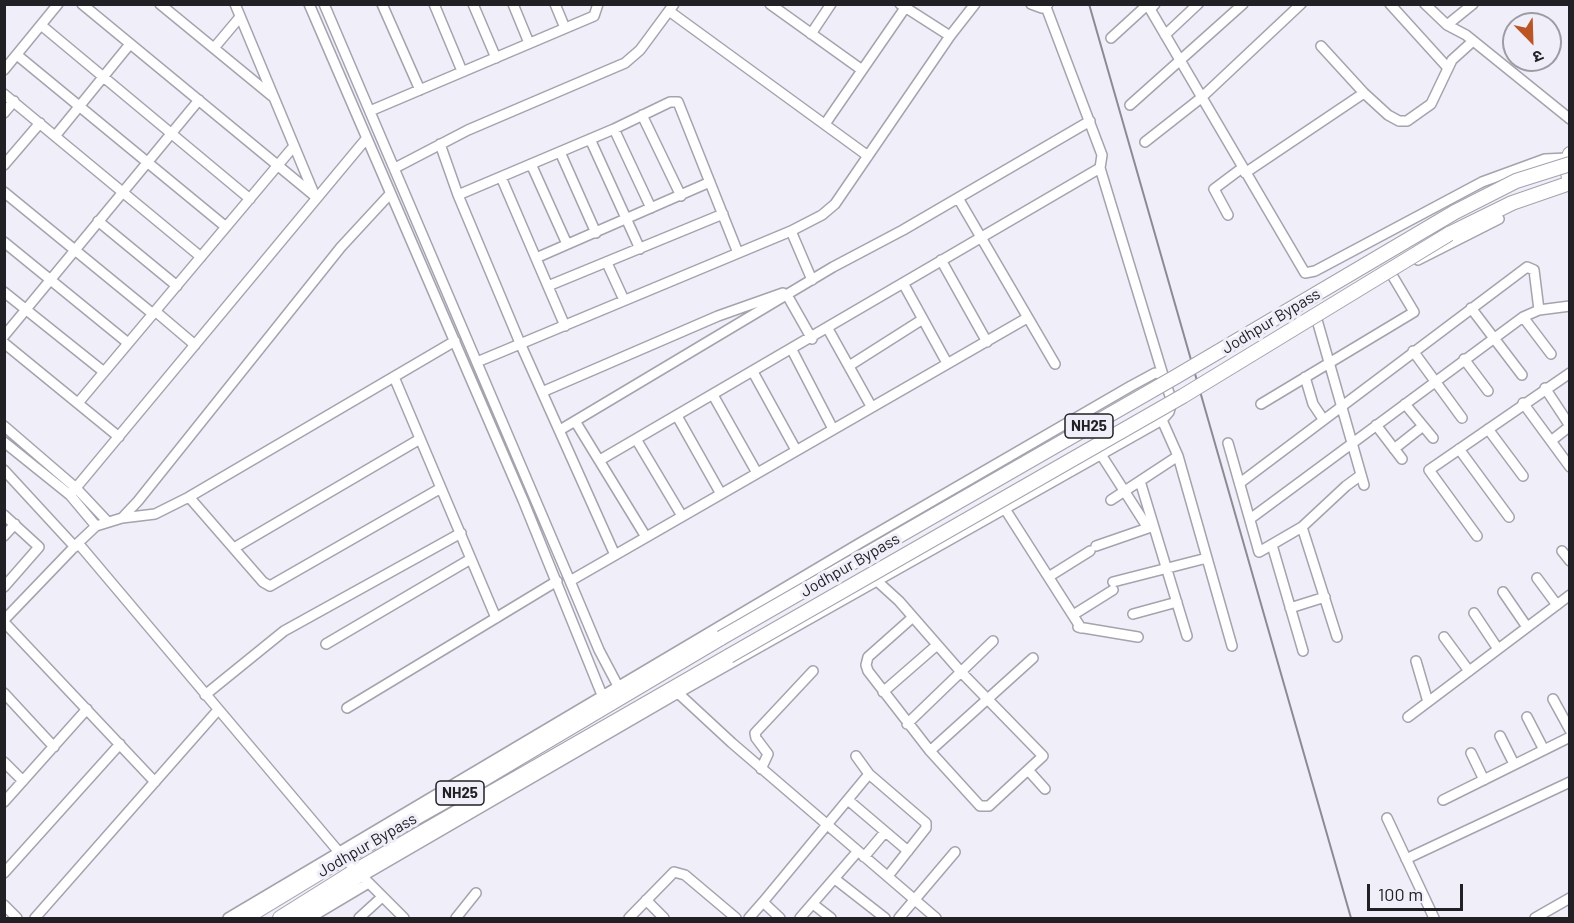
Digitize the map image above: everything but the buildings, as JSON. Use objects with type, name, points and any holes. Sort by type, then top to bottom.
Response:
[{"type":"highway","points":[[280,918],[361,877],[729,656],[1182,396],[1449,234],[1512,203],[1569,182],[1566,166],[1569,159]]},
{"type":"highway","name":"Jodhpur Bypass","points":[[245,918],[341,855],[471,787],[721,638],[1187,370],[1455,212],[1516,181],[1569,159]]},
{"type":"street","points":[[4,70],[58,4]]},
{"type":"street","points":[[82,4],[316,197]]},
{"type":"street","points":[[160,4],[274,97]]},
{"type":"street","points":[[309,4],[557,581],[602,695]]},
{"type":"street","points":[[324,4],[599,650],[618,686]]},
{"type":"street","points":[[382,4],[420,90]]},
{"type":"street","points":[[434,4],[462,71]]},
{"type":"street","points":[[473,4],[495,58]]},
{"type":"street","points":[[513,4],[529,43]]},
{"type":"street","points":[[555,4],[565,28]]},
{"type":"street","points":[[370,111],[594,16],[598,4]]},
{"type":"street","points":[[770,4],[862,70]]},
{"type":"street","points":[[811,34],[831,4]]},
{"type":"street","points":[[477,362],[791,231],[822,215],[835,204],[950,36],[975,4]]},
{"type":"street","points":[[1031,4],[1038,8],[1047,6],[1102,155],[1100,168],[1171,397],[1171,407]]},
{"type":"street","points":[[1165,35],[1198,4]]},
{"type":"street","points":[[1130,105],[1244,4]]},
{"type":"street","points":[[1145,142],[1201,98],[1302,4]]},
{"type":"street","points":[[1390,4],[1448,68]]},
{"type":"street","points":[[1425,4],[1446,25],[1473,41],[1569,119]]},
{"type":"street","points":[[1446,25],[1473,4]]},
{"type":"street","points":[[825,124],[902,6],[950,36]]},
{"type":"street","points":[[1111,38],[1149,6],[1243,171],[1305,273],[1310,273],[1482,182],[1545,159],[1569,159]]},
{"type":"street","points":[[395,168],[440,144],[625,63],[640,50],[671,8],[868,156]]},
{"type":"street","points":[[214,48],[236,9]]},
{"type":"street","points":[[236,9],[316,197]]},
{"type":"street","points":[[41,25],[250,199]]},
{"type":"street","points":[[1321,46],[1364,93],[1388,115],[1398,121],[1407,121],[1431,104],[1452,60],[1473,41]]},
{"type":"street","points":[[56,135],[130,44]]},
{"type":"street","points":[[17,55],[226,227]]},
{"type":"street","points":[[1228,215],[1214,189],[1364,93]]},
{"type":"street","points":[[4,94],[201,256]]},
{"type":"street","points":[[4,336],[199,100]]},
{"type":"street","points":[[4,113],[14,101]]},
{"type":"street","points":[[458,195],[614,129],[670,102],[678,102],[738,253]]},
{"type":"street","points":[[642,116],[681,196]]},
{"type":"street","points":[[560,430],[812,280],[1090,121]]},
{"type":"street","points":[[4,165],[40,123]]},
{"type":"street","points":[[614,129],[651,208]]},
{"type":"street","points":[[73,491],[366,139]]},
{"type":"street","points":[[590,139],[640,249]]},
{"type":"street","points":[[440,144],[458,195],[520,343],[615,555]]},
{"type":"street","points":[[78,403],[294,146]]},
{"type":"street","points":[[560,152],[596,233]]},
{"type":"street","points":[[531,164],[567,244]]},
{"type":"street","points":[[600,460],[812,339],[980,236],[1100,168]]},
{"type":"street","points":[[501,177],[565,326]]},
{"type":"street","points":[[536,258],[710,182]]},
{"type":"street","points":[[122,518],[341,247],[390,194]]},
{"type":"street","points":[[6,195],[195,345]]},
{"type":"street","points":[[958,198],[1055,364]]},
{"type":"street","points":[[548,286],[723,214]]},
{"type":"street","points":[[296,918],[361,877],[678,693],[1162,420],[1171,407],[1392,275],[1499,219]]},
{"type":"street","points":[[98,221],[177,286]]},
{"type":"street","points":[[791,231],[812,280]]},
{"type":"street","points":[[4,242],[128,343]]},
{"type":"street","points":[[941,260],[987,342]]},
{"type":"street","points":[[607,263],[624,300]]},
{"type":"street","points":[[1240,483],[1527,267],[1534,270],[1539,310]]},
{"type":"street","points":[[1261,404],[1414,312],[1392,275]]},
{"type":"street","points":[[903,283],[948,363]]},
{"type":"street","points":[[542,392],[718,316],[800,287]]},
{"type":"street","points":[[4,292],[104,372]]},
{"type":"street","points":[[787,295],[812,339]]},
{"type":"street","points":[[1250,519],[1523,317],[1539,310],[1569,306]]},
{"type":"street","points":[[1471,308],[1522,375]]},
{"type":"street","points":[[1523,317],[1551,354]]},
{"type":"street","points":[[570,581],[1027,318]]},
{"type":"street","points":[[849,366],[923,319]]},
{"type":"street","points":[[1317,320],[1364,485]]},
{"type":"street","points":[[828,329],[872,406]]},
{"type":"street","points":[[155,782],[4,621],[96,526],[122,518],[154,514],[189,497],[455,341]]},
{"type":"street","points":[[4,343],[119,437]]},
{"type":"street","points":[[792,350],[833,429]]},
{"type":"street","points":[[1413,351],[1462,418]]},
{"type":"street","points":[[1464,360],[1488,391]]},
{"type":"street","points":[[753,372],[796,450]]},
{"type":"street","points":[[228,918],[341,855],[602,695],[1131,386],[1155,373],[1163,375]]},
{"type":"street","points":[[1477,536],[1429,470],[1569,373]]},
{"type":"street","points":[[394,377],[496,618]]},
{"type":"street","points":[[1305,378],[1313,405],[1323,419]]},
{"type":"street","points":[[1545,388],[1569,426],[1551,441]]},
{"type":"street","points":[[714,395],[757,473]]},
{"type":"street","points":[[1523,403],[1569,467]]},
{"type":"street","points":[[1405,404],[1433,438]]},
{"type":"street","points":[[677,416],[720,494]]},
{"type":"street","points":[[1162,420],[1178,456],[1232,646]]},
{"type":"street","points":[[575,421],[646,537]]},
{"type":"street","points":[[1376,425],[1402,459]]},
{"type":"street","points":[[4,426],[108,522]]},
{"type":"street","points":[[1394,449],[1423,426]]},
{"type":"street","points":[[1488,429],[1524,476]]},
{"type":"street","points":[[234,548],[420,439]]},
{"type":"street","points":[[636,439],[682,516]]},
{"type":"street","points":[[4,442],[73,491],[96,526]]},
{"type":"street","points":[[1228,443],[1259,552],[1302,527],[1361,475]]},
{"type":"street","points":[[1459,449],[1509,517]]},
{"type":"street","points":[[1100,453],[1151,527]]},
{"type":"street","points":[[1112,500],[1178,456]]},
{"type":"street","points":[[4,470],[77,545],[341,855],[404,918]]},
{"type":"street","points":[[1140,481],[1151,527],[1167,568],[1187,636]]},
{"type":"street","points":[[189,497],[263,582],[270,586],[441,488]]},
{"type":"street","points":[[1005,509],[1050,576],[1073,615],[1077,627],[1138,637]]},
{"type":"street","points":[[4,515],[39,547],[4,586]]},
{"type":"street","points":[[4,536],[15,524]]},
{"type":"street","points":[[1050,576],[1093,549],[1151,527]]},
{"type":"street","points":[[1302,527],[1337,637]]},
{"type":"street","points":[[205,695],[284,632],[460,533]]},
{"type":"street","points":[[1272,545],[1303,651]]},
{"type":"street","points":[[1562,551],[1569,561]]},
{"type":"street","points":[[1073,615],[1113,586],[1167,568],[1207,558]]},
{"type":"street","points":[[326,644],[470,560]]},
{"type":"street","points":[[1538,578],[1557,605]]},
{"type":"street","points":[[346,708],[557,581]]},
{"type":"street","points":[[877,581],[913,617],[961,672],[1043,756],[993,804],[980,806],[907,724],[868,671],[866,660],[913,617]]},
{"type":"street","points":[[1503,592],[1527,627]]},
{"type":"street","points":[[1408,717],[1569,595]]},
{"type":"street","points":[[1290,608],[1325,597]]},
{"type":"street","points":[[1133,614],[1177,602]]},
{"type":"street","points":[[1474,613],[1498,649]]},
{"type":"street","points":[[1444,637],[1469,671]]},
{"type":"street","points":[[907,724],[993,641]]},
{"type":"street","points":[[883,692],[938,645]]},
{"type":"street","points":[[930,751],[1033,658]]},
{"type":"street","points":[[1416,661],[1428,702]]},
{"type":"street","points":[[761,769],[768,754],[755,733],[813,671]]},
{"type":"street","points":[[4,693],[54,747]]},
{"type":"street","points":[[678,693],[761,769],[936,918]]},
{"type":"street","points":[[1553,699],[1569,730]]},
{"type":"street","points":[[4,802],[87,709]]},
{"type":"street","points":[[35,918],[219,713]]},
{"type":"street","points":[[41,918],[219,713]]},
{"type":"street","points":[[1527,717],[1544,750]]},
{"type":"street","points":[[1500,735],[1514,765]]},
{"type":"street","points":[[1443,800],[1569,737]]},
{"type":"street","points":[[4,873],[120,744]]},
{"type":"street","points":[[1471,753],[1484,780]]},
{"type":"street","points":[[856,756],[869,774],[926,823],[888,876]]},
{"type":"street","points":[[4,762],[23,781]]},
{"type":"street","points":[[1029,770],[1045,789]]},
{"type":"street","points":[[748,918],[869,774]]},
{"type":"street","points":[[1406,859],[1569,782]]},
{"type":"street","points":[[848,800],[908,851]]},
{"type":"street","points":[[1387,818],[1434,918]]},
{"type":"street","points":[[800,918],[834,879],[885,832]]},
{"type":"street","points":[[898,918],[955,852]]},
{"type":"street","points":[[629,918],[677,872],[685,875],[736,918]]},
{"type":"street","points":[[310,918],[361,877]]},
{"type":"street","points":[[834,879],[885,918]]},
{"type":"street","points":[[456,918],[476,893]]},
{"type":"street","points":[[359,918],[382,897]]},
{"type":"street","points":[[1535,918],[1569,898]]},
{"type":"street","points":[[646,900],[664,918]]},
{"type":"street","points":[[763,902],[780,918]]},
{"type":"street","points":[[813,904],[831,918]]},
{"type":"street","points":[[4,905],[17,918]]},
{"type":"railway","points":[[1089,4],[1351,918]]}]
